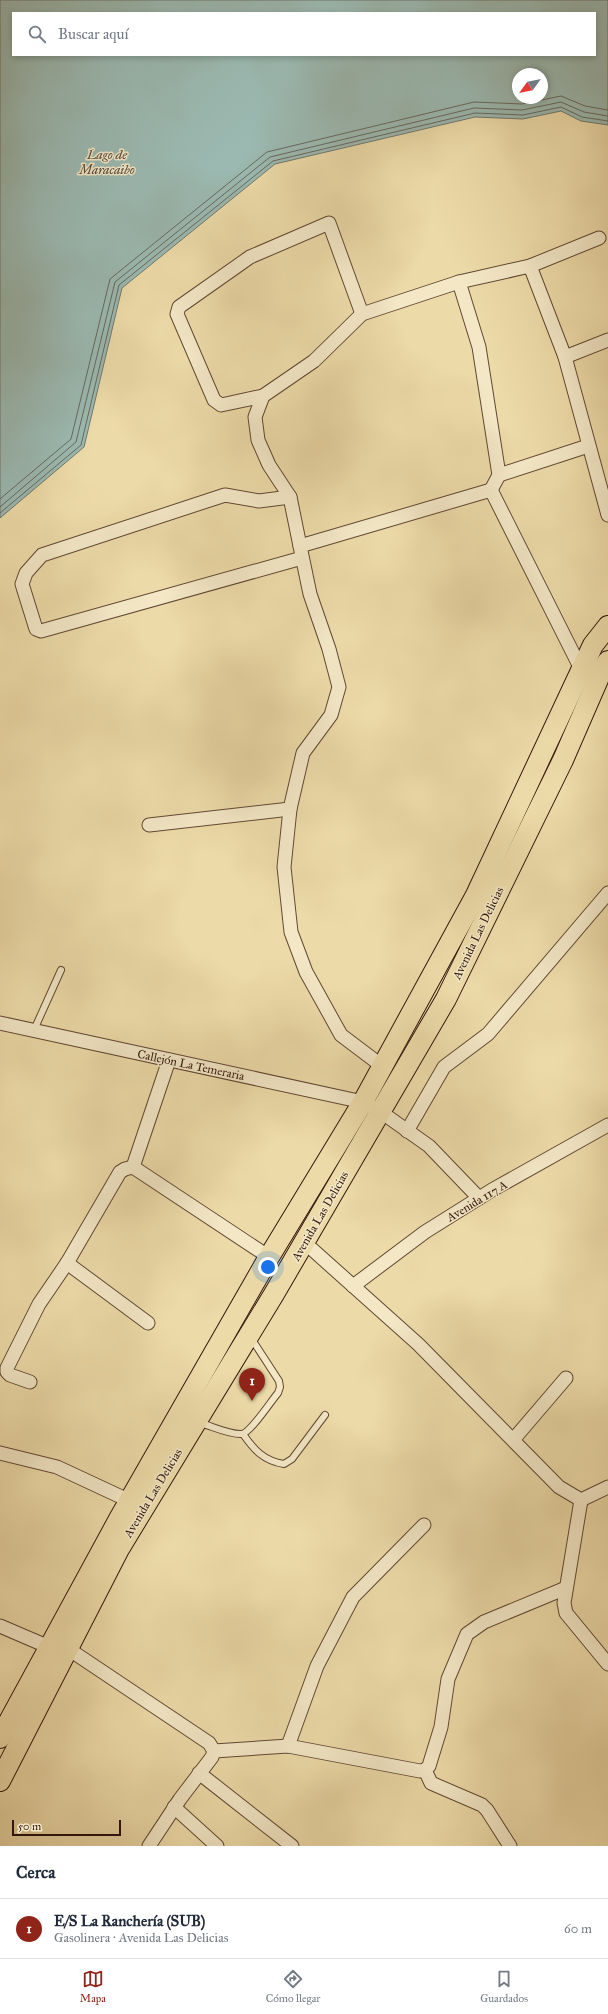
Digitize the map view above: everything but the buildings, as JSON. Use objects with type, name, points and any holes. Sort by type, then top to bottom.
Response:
[{"type":"main road","name":"Avenida Las Delicias","points":[[0,1781],[58,1647],[130,1502],[269,1257],[363,1102],[476,895],[581,669],[593,645],[608,626]]},
{"type":"main road","name":"Avenida Las Delicias","points":[[0,1738],[119,1549],[249,1335],[446,999],[563,760],[602,668],[608,661]]},
{"type":"street","points":[[362,314],[329,223],[250,257],[179,307],[178,314],[214,400],[221,405],[263,396],[314,361],[362,314],[459,282],[530,266],[599,238]]},
{"type":"street","points":[[530,266],[565,357],[608,515]]},
{"type":"street","points":[[290,497],[259,501],[225,494],[42,555],[26,573],[22,584],[36,629],[41,631],[301,552],[491,490],[499,474],[479,347],[459,282]]},
{"type":"street","points":[[565,357],[608,340]]},
{"type":"street","points":[[263,396],[255,417],[258,440],[269,464],[290,497],[310,594],[329,649],[338,687],[331,715],[303,753],[290,810],[284,867],[291,932],[306,972],[342,1035],[382,1066]]},
{"type":"street","points":[[499,474],[588,446]]},
{"type":"street","points":[[491,490],[581,669]]},
{"type":"street","points":[[149,825],[290,810]]},
{"type":"street","points":[[408,1131],[444,1067],[488,1034],[608,893]]},
{"type":"street","name":"Callejón La Temeraria","points":[[0,1023],[363,1102],[429,1146],[479,1198]]},
{"type":"street","points":[[133,1167],[169,1060]]},
{"type":"street","name":"Avenida 117 A","points":[[353,1286],[425,1232],[479,1198],[608,1125]]},
{"type":"street","points":[[30,1382],[10,1375],[7,1372],[7,1368],[39,1304],[67,1264],[120,1172],[125,1169],[133,1167],[269,1257]]},
{"type":"street","points":[[304,1242],[418,1344],[559,1487],[581,1500]]},
{"type":"street","points":[[67,1264],[148,1323]]},
{"type":"street","points":[[513,1440],[566,1378]]},
{"type":"street","points":[[0,1453],[57,1467],[130,1502]]},
{"type":"street","points":[[581,1500],[608,1487]]},
{"type":"street","points":[[581,1500],[564,1603],[566,1613],[608,1664]]},
{"type":"street","points":[[288,1746],[317,1666],[353,1597],[424,1525]]},
{"type":"street","points":[[214,1750],[288,1746],[420,1771],[425,1770],[429,1766],[440,1727],[448,1679],[467,1634],[484,1622],[566,1588]]},
{"type":"street","points":[[0,1626],[58,1647],[209,1744],[214,1750]]},
{"type":"street","points":[[149,1846],[174,1807],[212,1757],[214,1750]]},
{"type":"street","points":[[425,1770],[431,1783],[476,1801],[488,1810],[510,1846]]},
{"type":"street","points":[[199,1773],[292,1846]]},
{"type":"street","points":[[174,1807],[217,1846]]},
{"type":"lane","points":[[34,1030],[61,970]]},
{"type":"lane","points":[[196,1422],[243,1434],[249,1429],[278,1392],[280,1387],[279,1381],[249,1335]]},
{"type":"lane","points":[[243,1434],[253,1448],[262,1456],[274,1462],[284,1464],[292,1459],[325,1416]]},
{"type":"water","name":"Lago de Maracaibo","points":[[0,0],[608,0],[608,125],[581,121],[561,111],[523,119],[475,117],[275,164],[122,288],[84,447],[0,518]]},
{"type":"place","name":"E/S La Ranchería (SUB)","points":[[252,1401]]}]
